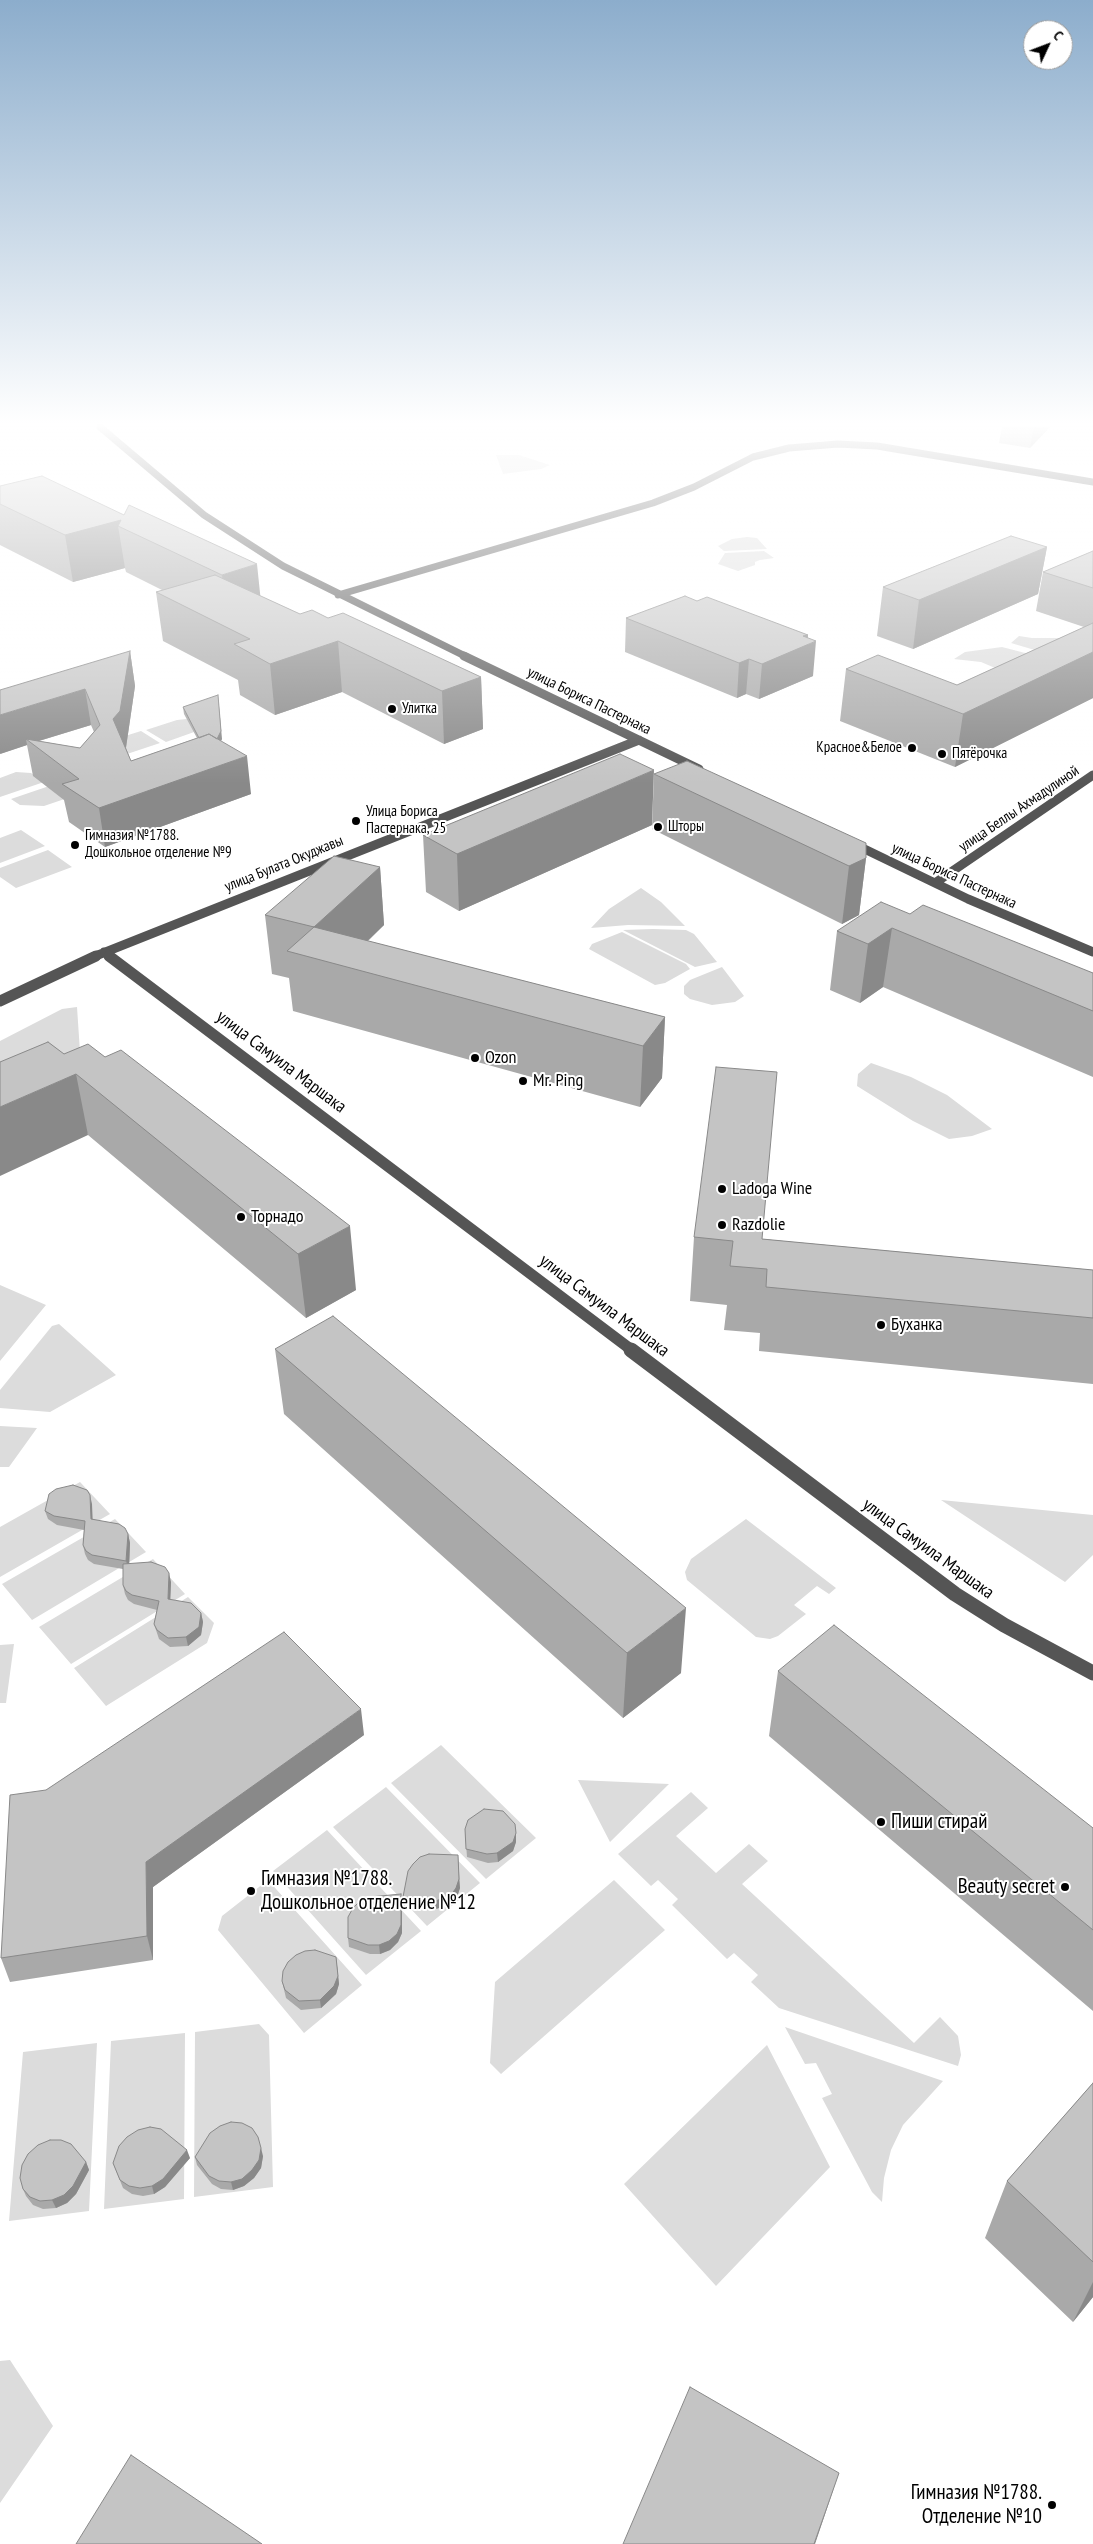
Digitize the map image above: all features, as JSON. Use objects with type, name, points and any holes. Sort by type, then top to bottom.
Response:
[{"type":"street","name":"улица Бориса Пастернака","points":[[250,546],[338,595],[711,775]]},
{"type":"street","points":[[338,595],[507,546]]},
{"type":"street","name":"улица Булата Окуджавы","points":[[0,1001],[104,952],[639,740]]},
{"type":"street","name":"улица Беллы Ахмадулиной","points":[[935,883],[1093,775]]},
{"type":"street","name":"улица Бориса Пастернака","points":[[843,838],[935,883],[1093,952]]},
{"type":"street","name":"улица Самуила Маршака","points":[[104,952],[955,1594],[1004,1625],[1093,1672]]},
{"type":"shaded area","points":[[718,546],[764,546],[767,549],[724,551]]},
{"type":"shaded area","points":[[764,551],[774,558],[760,560],[755,562],[755,565],[738,571],[718,564],[725,553]]},
{"type":"shaded area","points":[[1019,636],[1062,638],[1038,651],[1011,643]]},
{"type":"shaded area","points":[[1002,647],[1029,654],[1007,673],[981,662],[954,659],[965,652]]},
{"type":"shaded area","points":[[196,718],[211,726],[166,742],[146,730],[177,720]]},
{"type":"shaded area","points":[[141,731],[160,743],[109,760],[100,744]]},
{"type":"shaded area","points":[[16,772],[31,773],[44,782],[0,797],[0,778]]},
{"type":"shaded area","points":[[58,783],[91,790],[44,806],[20,805],[11,799]]},
{"type":"shaded area","points":[[21,830],[45,846],[0,863],[0,838]]},
{"type":"shaded area","points":[[48,850],[72,867],[16,888],[0,877],[0,868]]},
{"type":"shaded area","points":[[641,888],[661,902],[685,926],[628,925],[591,928],[609,909]]},
{"type":"shaded area","points":[[623,930],[686,930],[694,934],[717,962],[695,967]]},
{"type":"shaded area","points":[[622,932],[686,964],[690,969],[665,983],[655,985],[589,949],[592,944]]},
{"type":"shaded area","points":[[722,967],[744,996],[735,1002],[712,1005],[690,999],[684,994],[684,986],[690,980]]},
{"type":"shaded area","points":[[77,1007],[81,1067],[0,1073],[0,1041],[62,1009]]},
{"type":"shaded area","points":[[871,1063],[911,1077],[947,1095],[992,1129],[972,1136],[949,1139],[913,1121],[857,1086],[858,1074]]},
{"type":"shaded area","points":[[0,1285],[46,1305],[0,1361]]},
{"type":"shaded area","points":[[59,1324],[116,1375],[50,1412],[0,1408],[0,1390],[52,1326]]},
{"type":"shaded area","points":[[0,1426],[37,1428],[9,1467],[0,1467]]},
{"type":"shaded area","points":[[80,1482],[110,1514],[0,1577],[0,1527]]},
{"type":"shaded area","points":[[941,1500],[1093,1515],[1093,1555],[1065,1582]]},
{"type":"shaded area","points":[[115,1519],[146,1552],[32,1620],[2,1584]]},
{"type":"shaded area","points":[[746,1519],[836,1588],[829,1594],[817,1586],[794,1605],[806,1614],[778,1636],[770,1639],[756,1637],[687,1580],[685,1572],[691,1559]]},
{"type":"shaded area","points":[[153,1559],[185,1594],[71,1664],[39,1627]]},
{"type":"shaded area","points":[[188,1597],[214,1623],[207,1643],[106,1706],[74,1668]]},
{"type":"shaded area","points":[[14,1644],[6,1703],[0,1703],[0,1645]]},
{"type":"shaded area","points":[[441,1745],[536,1838],[486,1879],[391,1783]]},
{"type":"shaded area","points":[[578,1780],[669,1784],[610,1842]]},
{"type":"shaded area","points":[[386,1787],[480,1883],[427,1926],[333,1827]]},
{"type":"shaded area","points":[[691,1792],[708,1808],[676,1836],[716,1873],[749,1844],[768,1861],[742,1884],[914,2043],[940,2017],[958,2036],[961,2055],[958,2066],[779,2008],[751,1982],[758,1975],[734,1953],[727,1959],[672,1905],[678,1899],[658,1880],[651,1886],[618,1854]]},
{"type":"shaded area","points":[[327,1830],[421,1931],[366,1975],[273,1871]]},
{"type":"shaded area","points":[[268,1880],[362,1985],[304,2033],[218,1930],[222,1916]]},
{"type":"shaded area","points":[[614,1880],[665,1930],[501,2074],[490,2063],[495,1982]]},
{"type":"shaded area","points":[[259,2024],[269,2035],[273,2187],[194,2197],[195,2032]]},
{"type":"shaded area","points":[[785,2027],[943,2081],[903,2125],[891,2150],[884,2178],[882,2202],[872,2192],[822,2098],[832,2094],[816,2063],[805,2064]]},
{"type":"shaded area","points":[[185,2033],[184,2199],[104,2209],[111,2041]]},
{"type":"shaded area","points":[[97,2043],[89,2211],[9,2221],[23,2052]]},
{"type":"shaded area","points":[[767,2045],[830,2167],[716,2286],[624,2184]]},
{"type":"shaded area","points":[[10,2360],[53,2426],[0,2503],[0,2361]]},
{"type":"building","points":[[160,546],[217,546],[257,564],[222,575]]},
{"type":"building","points":[[987,546],[1047,547],[919,600],[883,587]]},
{"type":"building","points":[[1093,551],[1093,588],[1043,572]]},
{"type":"building","points":[[215,575],[300,614],[312,610],[328,618],[343,613],[481,677],[442,691],[338,641],[270,664],[234,644],[250,639],[156,592]]},
{"type":"building","points":[[685,596],[697,601],[707,597],[808,635],[803,636],[816,641],[762,664],[749,659],[739,663],[626,618]]},
{"type":"building","points":[[1093,623],[1093,652],[963,714],[846,669],[878,655],[957,685]]},
{"type":"building","points":[[130,651],[120,711],[113,719],[131,761],[209,734],[247,756],[99,808],[62,784],[79,779],[26,739],[80,748],[100,725],[85,689],[0,715],[0,690]]},
{"type":"building","points":[[218,695],[221,731],[217,739],[209,734],[199,738],[183,707]]},
{"type":"building","points":[[620,754],[654,770],[457,854],[423,835]]},
{"type":"building","points":[[687,761],[866,843],[866,858],[849,866],[654,774]]},
{"type":"building","points":[[334,856],[380,867],[314,927],[265,915]]},
{"type":"building","points":[[881,902],[910,914],[923,905],[1093,973],[1093,1011],[892,928],[868,944],[837,931]]},
{"type":"building","points":[[314,927],[665,1017],[643,1046],[287,951]]},
{"type":"building","points":[[48,1042],[64,1054],[88,1044],[105,1057],[121,1050],[350,1226],[298,1254],[76,1074],[0,1107],[0,1062]]},
{"type":"building","points":[[716,1067],[777,1072],[762,1239],[1093,1270],[1093,1318],[766,1287],[767,1269],[730,1266],[733,1241],[694,1237]]},
{"type":"building","points":[[333,1316],[686,1608],[627,1653],[275,1349]]},
{"type":"building","points":[[73,1485],[87,1490],[90,1495],[91,1519],[119,1524],[125,1528],[128,1534],[126,1561],[92,1555],[86,1551],[83,1545],[85,1521],[54,1516],[45,1511],[49,1494],[56,1489]]},
{"type":"building","points":[[151,1562],[165,1567],[169,1573],[168,1599],[191,1603],[201,1613],[199,1627],[186,1637],[168,1638],[157,1630],[154,1624],[159,1601],[132,1595],[126,1591],[123,1585],[123,1564]]},
{"type":"building","points":[[834,1625],[1093,1828],[1093,1930],[778,1671]]},
{"type":"building","points":[[284,1632],[361,1709],[146,1862],[147,1936],[1,1958],[10,1795],[46,1790]]},
{"type":"building","points":[[484,1809],[503,1811],[515,1824],[516,1833],[513,1842],[497,1853],[487,1854],[466,1849],[465,1829],[468,1820]]},
{"type":"building","points":[[429,1854],[458,1855],[459,1879],[456,1888],[451,1895],[433,1902],[403,1897],[408,1871],[420,1857]]},
{"type":"building","points":[[401,1894],[401,1925],[397,1934],[389,1941],[379,1945],[368,1945],[348,1938],[348,1917],[360,1901],[370,1897]]},
{"type":"building","points":[[315,1950],[336,1957],[338,1976],[334,1986],[320,2000],[299,2001],[285,1990],[282,1981],[283,1971],[288,1962],[296,1955],[305,1951]]},
{"type":"building","points":[[1093,2083],[1093,2262],[1007,2181]]},
{"type":"building","points":[[231,2122],[242,2123],[252,2128],[258,2137],[261,2148],[259,2160],[242,2179],[231,2182],[219,2181],[209,2176],[195,2157],[210,2133],[220,2126]]},
{"type":"building","points":[[150,2127],[161,2129],[187,2150],[163,2179],[152,2186],[140,2188],[129,2186],[120,2180],[113,2163],[119,2146],[127,2137],[138,2130]]},
{"type":"building","points":[[50,2140],[61,2140],[71,2144],[86,2162],[73,2186],[64,2195],[52,2200],[40,2201],[30,2197],[23,2189],[20,2178],[22,2165],[28,2154],[38,2145]]},
{"type":"building","points":[[690,2387],[839,2473],[814,2544],[623,2544]]},
{"type":"building","points":[[131,2455],[262,2544],[76,2544]]},
{"type":"place","name":"Улитка","points":[[392,709]]},
{"type":"place","name":"Красное&Белое","points":[[912,748]]},
{"type":"place","name":"Пятёрочка","points":[[942,754]]},
{"type":"place","name":"Улица Бориса Пастернака, 25","points":[[356,821]]},
{"type":"place","name":"Шторы","points":[[658,827]]},
{"type":"place","name":"Гимназия №1788. Дошкольное отделение №9","points":[[75,845]]},
{"type":"place","name":"Ozon","points":[[475,1058]]},
{"type":"place","name":"Mr. Ping","points":[[523,1081]]},
{"type":"place","name":"Ladoga Wine","points":[[722,1189]]},
{"type":"place","name":"Торнадо","points":[[241,1217]]},
{"type":"place","name":"Razdolie","points":[[722,1225]]},
{"type":"place","name":"Буханка","points":[[881,1325]]},
{"type":"place","name":"Пиши стирай","points":[[881,1822]]},
{"type":"place","name":"Beauty secret","points":[[1065,1887]]},
{"type":"place","name":"Гимназия №1788. Дошкольное отделение №12","points":[[251,1891]]},
{"type":"place","name":"Гимназия №1788. Отделение №10","points":[[1052,2505]]}]
